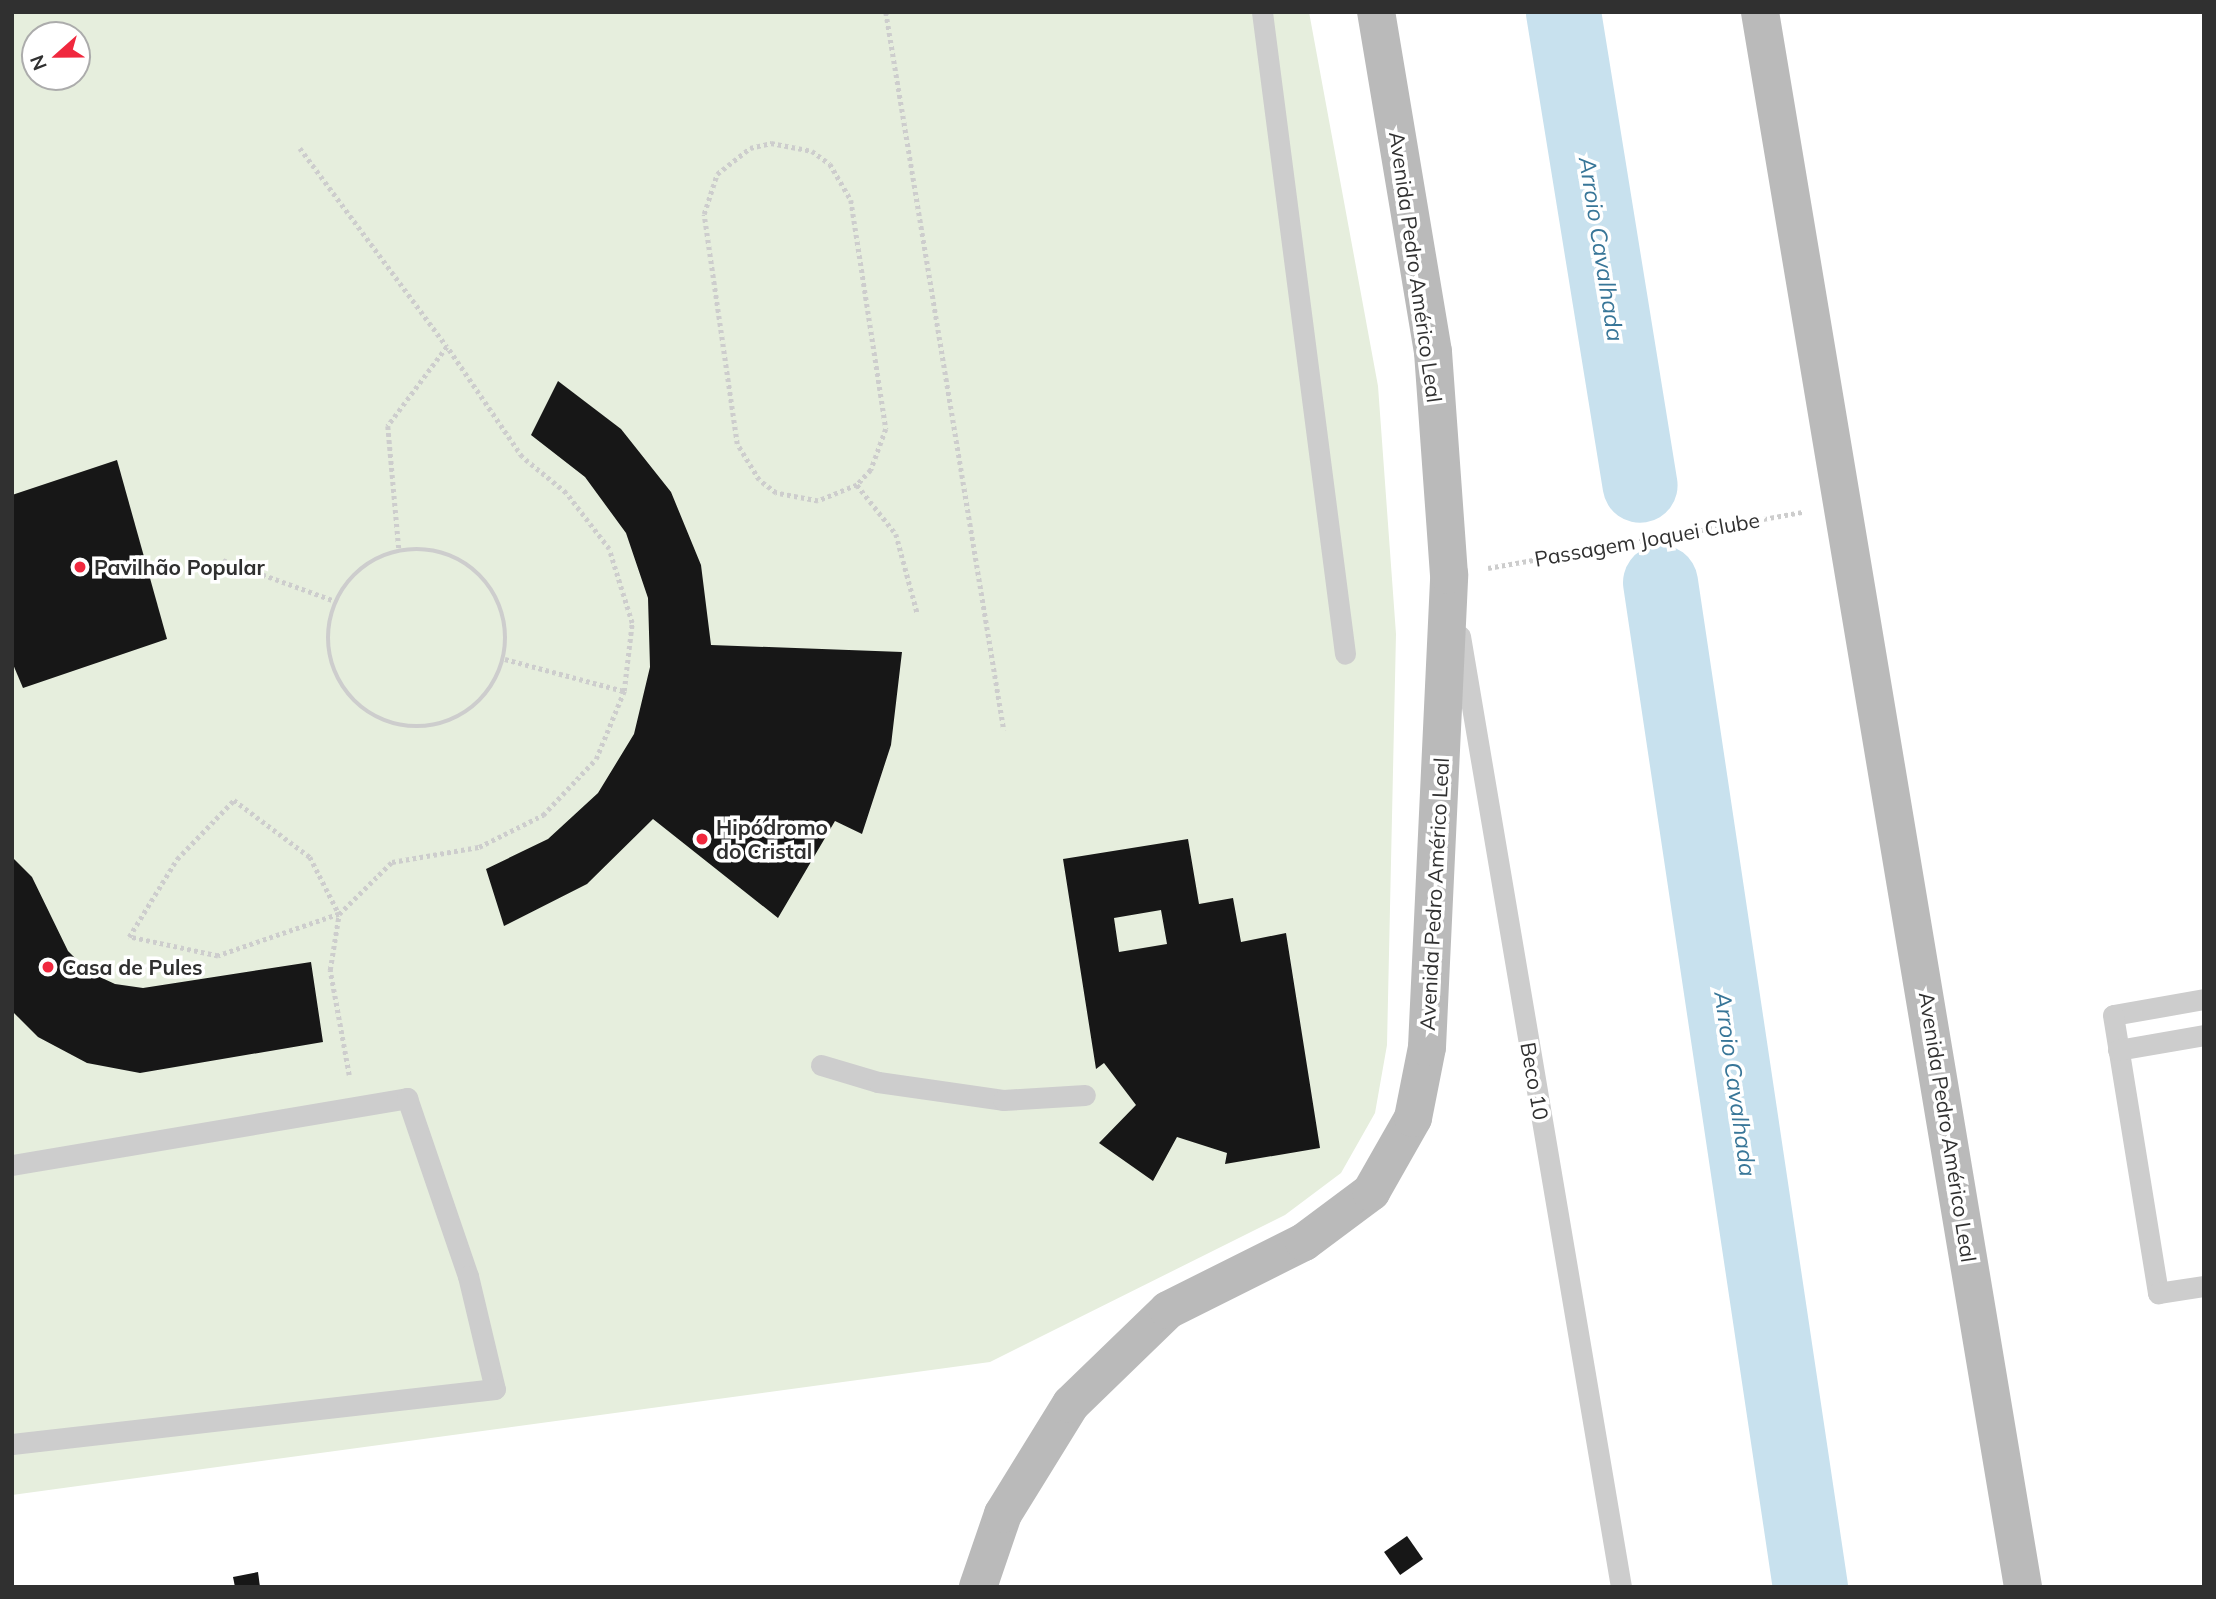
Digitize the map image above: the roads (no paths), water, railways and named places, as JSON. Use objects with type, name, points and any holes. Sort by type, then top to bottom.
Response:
[{"type":"main road","name":"Avenida Pedro Américo Leal","points":[[978,1587],[1003,1514],[1071,1404],[1168,1310],[1304,1242],[1371,1192],[1413,1118],[1427,1046],[1449,575],[1433,352],[1376,12]]},
{"type":"main road","name":"Avenida Pedro Américo Leal","points":[[1760,12],[2025,1584]]},
{"type":"lane","points":[[1262,12],[1345,654]]},
{"type":"lane","name":"Beco 10","points":[[1449,575],[1621,1587]]},
{"type":"lane","points":[[2204,999],[2113,1015],[2158,1293],[2204,1286]]},
{"type":"lane","points":[[2118,1050],[2204,1035]]},
{"type":"lane","points":[[821,1065],[878,1082],[1003,1100],[1085,1095]]},
{"type":"lane","points":[[12,1165],[407,1098],[468,1276],[495,1389],[12,1444]]},
{"type":"waterway","name":"Arroio Cavalhada","points":[[1563,12],[1640,485]]},
{"type":"waterway","name":"Arroio Cavalhada","points":[[1660,582],[1810,1587]]},
{"type":"place","name":"Pavilhão Popular","points":[[80,567]]},
{"type":"place","name":"Hipódromo do Cristal","points":[[702,839]]},
{"type":"place","name":"Casa de Pules","points":[[48,967]]}]
